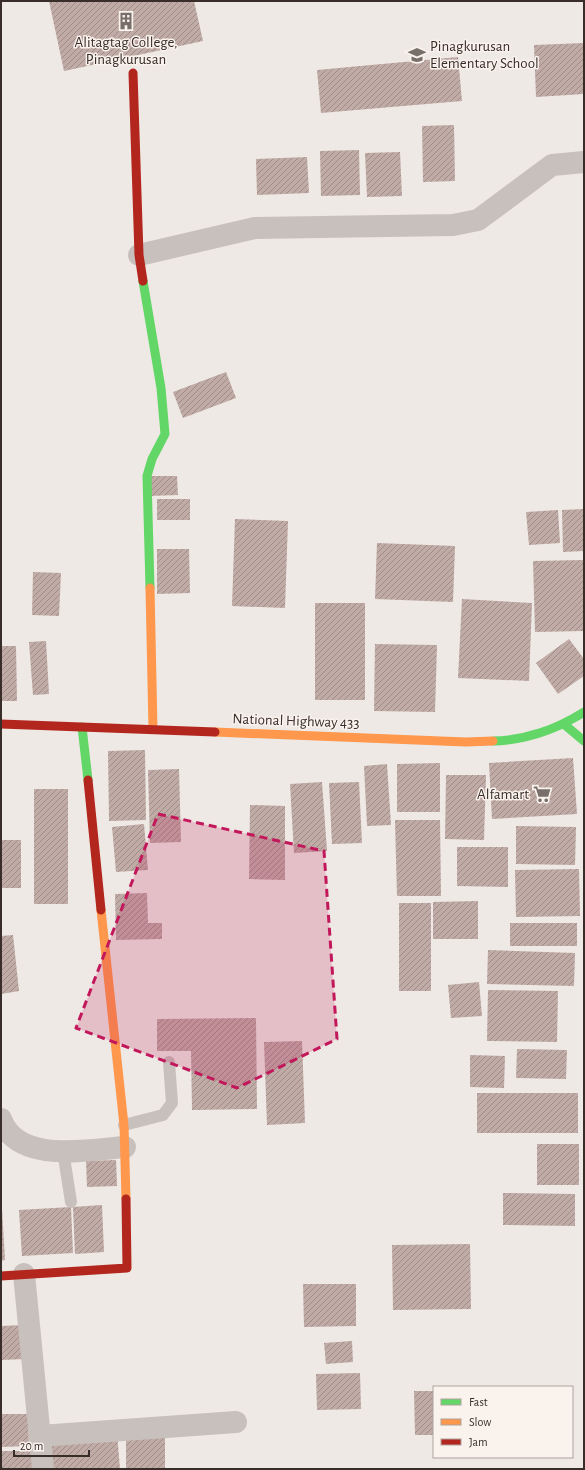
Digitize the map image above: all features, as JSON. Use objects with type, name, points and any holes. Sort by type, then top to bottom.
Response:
[{"type":"street","points":[[133,73],[139,255],[161,388],[165,434],[152,459],[147,476],[153,729]]},
{"type":"street","points":[[139,255],[255,228],[452,225],[478,220],[552,165],[584,162]]},
{"type":"street","name":"National Highway 433","points":[[1,724],[466,742],[504,741],[529,738],[547,733],[565,725],[584,712]]},
{"type":"street","points":[[565,725],[584,741]]},
{"type":"street","points":[[1,1276],[127,1268],[124,1126],[82,727]]},
{"type":"street","points":[[1,1119],[4,1129],[18,1142],[37,1149],[63,1151],[125,1148]]},
{"type":"street","points":[[24,1274],[43,1469]]},
{"type":"street","points":[[40,1436],[236,1422]]},
{"type":"lane","points":[[124,1126],[163,1115],[172,1104],[169,1062]]},
{"type":"lane","points":[[63,1151],[71,1202]]},
{"type":"highlighted area","points":[[158,814],[324,851],[337,1039],[237,1088],[76,1028]]},
{"type":"building","name":"Alitagtag College, Pinagkurusan","points":[[49,1],[194,1],[203,41],[64,71]]},
{"type":"building","points":[[584,43],[584,94],[536,97],[534,45]]},
{"type":"building","points":[[458,57],[462,101],[321,113],[317,70]]},
{"type":"building","points":[[454,125],[455,181],[423,182],[422,126]]},
{"type":"building","points":[[359,150],[360,195],[321,196],[320,151]]},
{"type":"building","points":[[400,152],[402,196],[367,197],[365,153]]},
{"type":"building","points":[[307,157],[309,193],[257,195],[256,159]]},
{"type":"building","points":[[226,372],[236,398],[183,418],[173,392]]},
{"type":"building","points":[[150,476],[177,476],[178,495],[150,496]]},
{"type":"building","points":[[157,499],[190,499],[190,520],[157,520]]},
{"type":"building","points":[[584,509],[584,551],[563,552],[562,510]]},
{"type":"building","points":[[558,510],[560,543],[529,545],[526,512]]},
{"type":"building","points":[[235,519],[288,521],[285,608],[232,606]]},
{"type":"building","points":[[377,543],[455,546],[453,602],[375,599]]},
{"type":"building","points":[[157,549],[189,549],[190,593],[157,594]]},
{"type":"building","points":[[584,560],[584,631],[535,632],[533,561]]},
{"type":"building","points":[[33,572],[61,573],[59,616],[32,615]]},
{"type":"building","points":[[462,599],[532,603],[529,681],[458,678]]},
{"type":"building","points":[[315,603],[365,603],[365,700],[315,700]]},
{"type":"building","points":[[569,639],[584,659],[584,676],[558,694],[536,663]]},
{"type":"building","points":[[46,641],[49,694],[33,695],[29,642]]},
{"type":"building","points":[[375,644],[437,645],[435,712],[374,711]]},
{"type":"building","points":[[1,646],[16,646],[17,701],[1,701]]},
{"type":"building","points":[[145,750],[146,820],[109,821],[108,751]]},
{"type":"building","points":[[573,758],[577,814],[492,819],[489,763]]},
{"type":"building","points":[[440,763],[440,812],[397,812],[397,764]]},
{"type":"building","points":[[387,764],[391,825],[367,826],[364,766]]},
{"type":"building","points":[[179,769],[181,842],[150,843],[148,770]]},
{"type":"building","points":[[446,775],[486,775],[484,840],[445,839]]},
{"type":"building","points":[[322,782],[327,851],[294,853],[290,784]]},
{"type":"building","points":[[359,782],[362,843],[332,844],[329,783]]},
{"type":"building","points":[[34,789],[68,789],[68,904],[34,904]]},
{"type":"building","points":[[250,805],[285,806],[285,880],[249,879]]},
{"type":"building","points":[[395,820],[440,820],[441,896],[397,896]]},
{"type":"building","points":[[144,824],[148,870],[116,872],[112,827]]},
{"type":"building","points":[[516,826],[576,827],[575,865],[516,864]]},
{"type":"building","points":[[1,840],[21,840],[21,888],[1,888]]},
{"type":"building","points":[[457,847],[508,847],[508,887],[457,886]]},
{"type":"building","points":[[579,869],[580,916],[516,917],[515,870]]},
{"type":"building","points":[[147,893],[148,923],[162,923],[162,939],[116,940],[115,894]]},
{"type":"building","points":[[478,901],[478,939],[433,939],[433,902]]},
{"type":"building","points":[[399,903],[431,903],[431,991],[399,991]]},
{"type":"building","points":[[510,923],[577,923],[577,946],[510,946]]},
{"type":"building","points":[[13,935],[19,991],[1,994],[1,936]]},
{"type":"building","points":[[488,950],[575,953],[574,986],[487,984]]},
{"type":"building","points":[[479,982],[482,1016],[451,1018],[448,985]]},
{"type":"building","points":[[488,990],[558,991],[557,1042],[487,1041]]},
{"type":"building","points":[[256,1018],[257,1109],[192,1110],[191,1051],[157,1051],[157,1019]]},
{"type":"building","points":[[302,1041],[305,1123],[267,1125],[264,1042]]},
{"type":"building","points":[[517,1049],[567,1050],[566,1079],[516,1078]]},
{"type":"building","points":[[470,1055],[505,1056],[504,1088],[470,1087]]},
{"type":"building","points":[[477,1093],[578,1093],[578,1133],[477,1133]]},
{"type":"building","points":[[537,1144],[579,1144],[579,1185],[537,1185]]},
{"type":"building","points":[[116,1160],[117,1186],[87,1187],[86,1161]]},
{"type":"building","points":[[503,1193],[575,1194],[575,1226],[503,1225]]},
{"type":"building","points":[[102,1205],[104,1252],[75,1254],[73,1207]]},
{"type":"building","points":[[71,1207],[73,1253],[22,1256],[19,1210]]},
{"type":"building","points":[[1,1209],[5,1260],[1,1261]]},
{"type":"building","points":[[470,1244],[471,1309],[393,1310],[392,1245]]},
{"type":"building","points":[[303,1284],[356,1284],[356,1326],[304,1327]]},
{"type":"building","points":[[23,1325],[25,1359],[1,1360],[1,1326]]},
{"type":"building","points":[[352,1341],[353,1362],[326,1364],[324,1343]]},
{"type":"building","points":[[360,1373],[361,1409],[317,1410],[316,1374]]},
{"type":"building","points":[[414,1391],[433,1391],[433,1435],[415,1435]]},
{"type":"building","points":[[1,1414],[28,1414],[29,1446],[1,1447]]},
{"type":"building","points":[[126,1432],[165,1432],[165,1469],[126,1469]]},
{"type":"building","points":[[117,1433],[120,1469],[53,1469],[50,1439]]},
{"type":"building","points":[[1,1451],[35,1451],[35,1469],[1,1469]]},
{"type":"traffic: fast","points":[[143,281],[161,388],[165,434],[152,459],[147,476],[150,588]]},
{"type":"traffic: fast","points":[[493,741],[517,739],[540,733],[562,724],[584,712]]},
{"type":"traffic: fast","points":[[565,725],[584,741]]},
{"type":"traffic: fast","points":[[82,727],[88,780]]},
{"type":"traffic: slow","points":[[150,588],[153,729]]},
{"type":"traffic: slow","points":[[215,732],[466,742],[493,741]]},
{"type":"traffic: slow","points":[[101,910],[124,1125],[126,1199]]},
{"type":"traffic: jam","points":[[133,73],[139,255],[143,281]]},
{"type":"traffic: jam","points":[[1,724],[215,732]]},
{"type":"traffic: jam","points":[[88,780],[101,910]]},
{"type":"traffic: jam","points":[[1,1276],[127,1268],[126,1199]]},
{"type":"place","name":"Alitagtag College, Pinagkurusan","points":[[126,21]]},
{"type":"place","name":"Pinagkurusan Elementary School","points":[[417,55]]},
{"type":"place","name":"Alfamart","points":[[542,794]]}]
